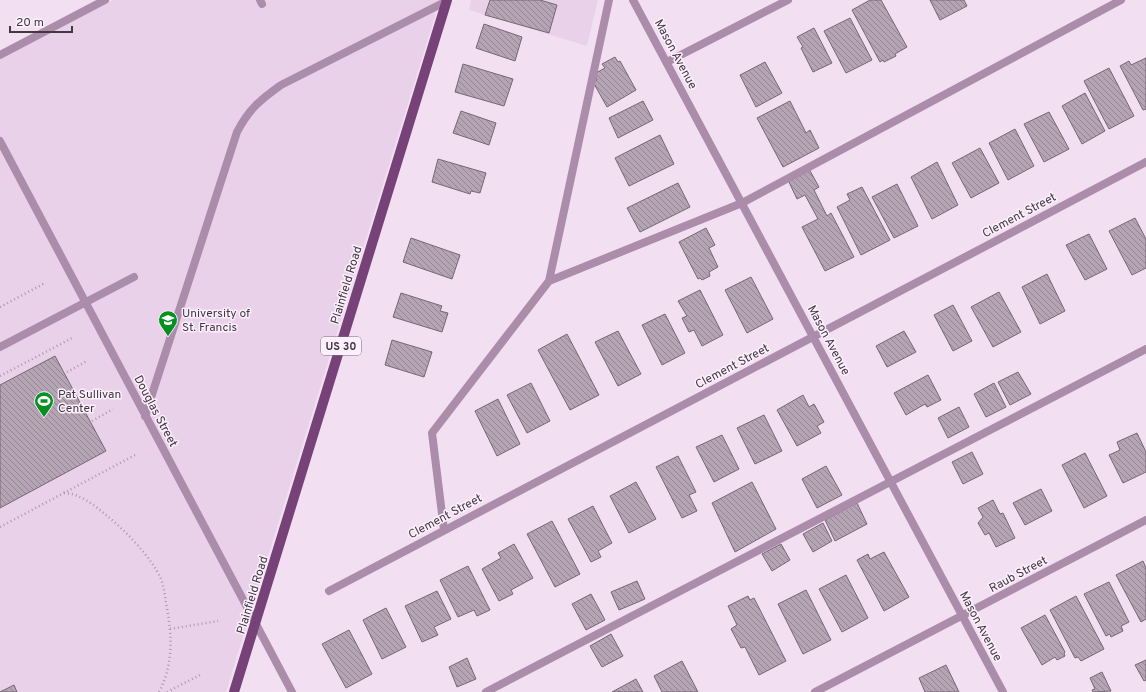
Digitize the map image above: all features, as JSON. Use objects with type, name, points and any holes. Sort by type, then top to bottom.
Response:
[{"type":"main road","name":"Plainfield Road","points":[[234,692],[256,625],[447,0]]},
{"type":"street","points":[[0,55],[105,0]]},
{"type":"street","points":[[145,416],[237,132],[245,116],[261,99],[281,85],[447,0]]},
{"type":"street","points":[[444,530],[432,433],[549,281],[609,0]]},
{"type":"street","name":"Mason Avenue","points":[[633,0],[1003,692]]},
{"type":"street","points":[[667,62],[788,0]]},
{"type":"street","points":[[549,281],[742,203],[1121,0]]},
{"type":"street","name":"Douglas Street","points":[[0,141],[292,692]]},
{"type":"street","name":"Clement Street","points":[[328,591],[1146,162]]},
{"type":"street","points":[[0,347],[134,277]]},
{"type":"street","points":[[486,692],[1146,349]]},
{"type":"street","name":"Raub Street","points":[[815,692],[1146,520]]},
{"type":"path","points":[[0,307],[45,284]]},
{"type":"path","points":[[0,376],[74,337]]},
{"type":"path","points":[[67,372],[88,361]]},
{"type":"path","points":[[92,421],[113,409]]},
{"type":"path","points":[[0,527],[138,454]]},
{"type":"path","points":[[64,493],[70,493],[93,505],[121,527],[136,543],[161,579],[170,629],[170,652],[163,685],[159,692]]},
{"type":"path","points":[[170,629],[218,621]]},
{"type":"path","points":[[167,692],[200,675]]},
{"type":"shaded area","name":"University of St. Francis","points":[[113,0],[440,0],[226,692],[0,692],[0,59]]},
{"type":"shaded area","points":[[471,0],[598,0],[587,46],[469,10]]},
{"type":"building","points":[[490,0],[540,0],[557,5],[549,33],[485,15]]},
{"type":"building","points":[[870,0],[881,0],[907,47],[895,54],[896,56],[884,62],[883,60],[880,62],[852,10]]},
{"type":"building","points":[[930,0],[964,0],[967,6],[940,20]]},
{"type":"building","points":[[850,18],[872,60],[846,73],[824,31]]},
{"type":"building","points":[[484,24],[522,37],[515,61],[476,48]]},
{"type":"building","points":[[814,28],[832,63],[813,72],[801,48],[803,47],[797,37]]},
{"type":"building","points":[[615,57],[618,62],[620,61],[636,90],[607,107],[593,82],[597,80],[594,74],[605,68],[602,64]]},
{"type":"building","points":[[1146,58],[1146,109],[1143,110],[1120,66],[1129,61],[1131,65]]},
{"type":"building","points":[[765,62],[782,93],[756,107],[740,75]]},
{"type":"building","points":[[463,64],[513,79],[504,106],[455,92]]},
{"type":"building","points":[[1109,68],[1134,116],[1109,129],[1084,81]]},
{"type":"building","points":[[1085,93],[1105,131],[1082,144],[1062,106]]},
{"type":"building","points":[[643,101],[653,120],[618,138],[609,118]]},
{"type":"building","points":[[790,101],[806,133],[810,130],[819,148],[783,167],[757,118]]},
{"type":"building","points":[[461,111],[496,123],[489,145],[453,133]]},
{"type":"building","points":[[1049,112],[1069,149],[1044,162],[1024,124]]},
{"type":"building","points":[[1015,129],[1034,166],[1008,180],[989,143]]},
{"type":"building","points":[[660,135],[674,164],[629,186],[615,158]]},
{"type":"building","points":[[980,148],[999,183],[971,198],[952,163]]},
{"type":"building","points":[[438,159],[486,173],[480,193],[471,191],[470,194],[432,182]]},
{"type":"building","points":[[937,162],[958,205],[932,219],[911,177]]},
{"type":"building","points":[[809,169],[819,187],[814,190],[827,216],[831,213],[854,257],[825,271],[802,227],[818,219],[805,195],[797,199],[788,180]]},
{"type":"building","points":[[678,183],[690,207],[640,232],[627,208]]},
{"type":"building","points":[[897,184],[918,226],[894,238],[872,197]]},
{"type":"building","points":[[862,187],[890,240],[861,255],[837,207],[850,200],[847,194]]},
{"type":"building","points":[[1135,218],[1146,239],[1146,268],[1132,275],[1109,231]]},
{"type":"building","points":[[706,228],[715,245],[709,248],[718,267],[709,272],[710,276],[702,280],[700,278],[698,279],[679,242]]},
{"type":"building","points":[[1089,234],[1107,269],[1085,280],[1066,245]]},
{"type":"building","points":[[411,238],[460,255],[452,279],[403,262]]},
{"type":"building","points":[[1047,274],[1065,311],[1040,324],[1022,287]]},
{"type":"building","points":[[751,277],[773,319],[747,333],[725,290]]},
{"type":"building","points":[[700,290],[723,335],[702,346],[694,330],[689,332],[682,318],[687,316],[678,301]]},
{"type":"building","points":[[999,292],[1021,332],[993,347],[971,307]]},
{"type":"building","points":[[401,293],[442,306],[440,311],[448,313],[442,332],[393,317]]},
{"type":"building","points":[[953,305],[972,341],[953,351],[934,315]]},
{"type":"building","points":[[665,314],[685,353],[662,365],[642,325]]},
{"type":"building","points":[[618,331],[641,374],[618,386],[595,342]]},
{"type":"building","points":[[904,331],[916,352],[887,367],[876,346]]},
{"type":"building","points":[[567,334],[599,395],[570,410],[538,350]]},
{"type":"building","points":[[392,340],[432,352],[424,377],[385,365]]},
{"type":"building","name":"Pat Sullivan Center","points":[[55,356],[106,451],[0,508],[0,385]]},
{"type":"building","points":[[1018,372],[1031,394],[1010,405],[998,382]]},
{"type":"building","points":[[928,375],[941,400],[927,407],[925,404],[906,415],[894,393]]},
{"type":"building","points":[[531,383],[550,421],[527,433],[507,395]]},
{"type":"building","points":[[994,383],[1006,407],[986,417],[974,394]]},
{"type":"building","points":[[803,395],[809,407],[814,404],[824,422],[817,426],[821,433],[797,446],[777,410]]},
{"type":"building","points":[[498,399],[520,444],[497,456],[475,411]]},
{"type":"building","points":[[959,407],[969,427],[948,438],[938,418]]},
{"type":"building","points":[[764,415],[782,451],[755,464],[737,428]]},
{"type":"building","points":[[1137,433],[1146,452],[1146,472],[1123,483],[1109,455],[1120,450],[1117,442]]},
{"type":"building","points":[[722,435],[739,469],[714,482],[696,447]]},
{"type":"building","points":[[972,452],[983,474],[963,484],[952,462]]},
{"type":"building","points":[[1085,453],[1107,496],[1084,508],[1062,465]]},
{"type":"building","points":[[678,456],[696,492],[689,495],[697,511],[682,518],[656,467]]},
{"type":"building","points":[[826,466],[842,495],[817,508],[802,479]]},
{"type":"building","points":[[636,482],[656,519],[629,533],[610,496]]},
{"type":"building","points":[[752,482],[776,529],[735,552],[712,503]]},
{"type":"building","points":[[1041,489],[1052,511],[1025,525],[1013,503]]},
{"type":"building","points":[[993,500],[1000,514],[1003,513],[1015,538],[996,547],[989,533],[985,535],[978,523],[983,517],[978,508]]},
{"type":"building","points":[[857,503],[867,524],[835,541],[825,520]]},
{"type":"building","points":[[593,506],[612,543],[598,551],[601,557],[591,562],[568,519]]},
{"type":"building","points":[[552,521],[580,574],[555,587],[527,534]]},
{"type":"building","points":[[823,523],[832,541],[813,552],[803,534]]},
{"type":"building","points":[[514,544],[533,578],[511,590],[513,594],[499,601],[482,569],[501,558],[498,553]]},
{"type":"building","points":[[781,544],[790,560],[772,571],[762,554]]},
{"type":"building","points":[[884,552],[909,597],[884,611],[857,560],[868,554],[870,559]]},
{"type":"building","points":[[1143,561],[1146,568],[1146,619],[1141,622],[1116,575]]},
{"type":"building","points":[[468,566],[490,610],[477,616],[474,610],[458,617],[440,580]]},
{"type":"building","points":[[846,575],[868,618],[842,632],[819,589]]},
{"type":"building","points":[[637,581],[645,599],[619,610],[611,592]]},
{"type":"building","points":[[1109,582],[1129,622],[1121,626],[1123,631],[1111,637],[1110,634],[1106,636],[1084,594]]},
{"type":"building","points":[[806,590],[831,640],[803,654],[778,604]]},
{"type":"building","points":[[437,591],[451,619],[434,627],[438,635],[422,642],[405,606]]},
{"type":"building","points":[[591,594],[605,620],[586,630],[572,604]]},
{"type":"building","points":[[748,596],[750,600],[754,598],[786,661],[759,675],[745,647],[741,648],[731,629],[737,625],[728,606]]},
{"type":"building","points":[[1076,596],[1104,649],[1081,661],[1078,657],[1075,658],[1050,610]]},
{"type":"building","points":[[386,608],[406,647],[382,659],[363,620]]},
{"type":"building","points":[[1045,615],[1065,652],[1065,656],[1057,660],[1055,657],[1042,665],[1021,628]]},
{"type":"building","points":[[349,630],[372,674],[346,688],[322,644]]},
{"type":"building","points":[[611,634],[623,656],[602,667],[590,646]]},
{"type":"building","points":[[467,658],[476,679],[457,687],[449,667]]},
{"type":"building","points":[[1146,660],[1146,680],[1144,681],[1135,665]]},
{"type":"building","points":[[682,661],[698,692],[662,692],[654,676]]},
{"type":"building","points":[[946,665],[959,692],[925,692],[919,678]]},
{"type":"building","points":[[1102,672],[1111,691],[1093,692],[1092,690],[1095,689],[1090,678]]},
{"type":"building","points":[[636,679],[643,692],[612,692]]},
{"type":"building","points":[[14,685],[17,692],[0,692]]},
{"type":"place","name":"University of St. Francis","points":[[168,337]]},
{"type":"place","name":"Pat Sullivan Center","points":[[44,418]]}]
